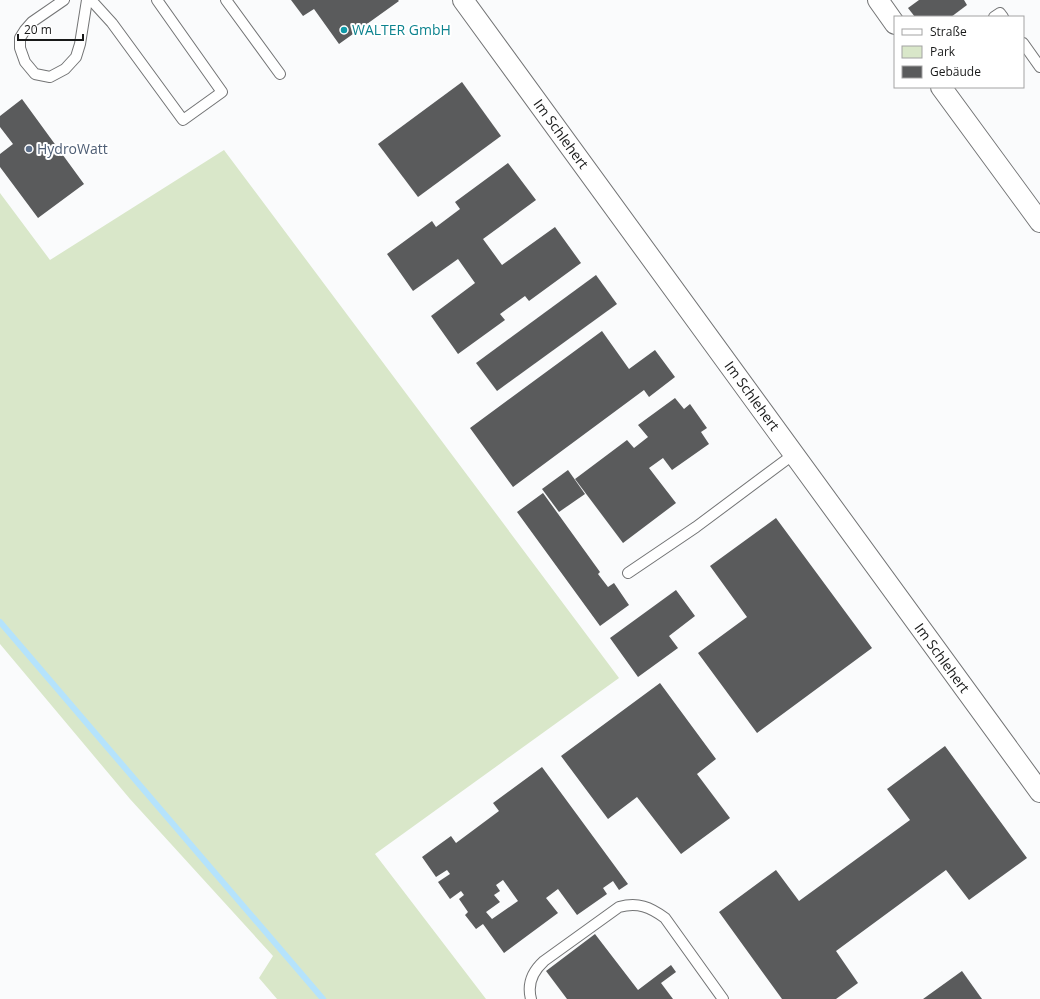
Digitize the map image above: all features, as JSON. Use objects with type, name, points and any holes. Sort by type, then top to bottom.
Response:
[{"type":"street","name":"Im Schlehert","points":[[463,0],[1040,792]]},
{"type":"street","points":[[878,0],[894,23]]},
{"type":"street","points":[[942,88],[1040,222]]},
{"type":"lane","points":[[64,0],[32,22],[20,38],[20,48],[25,62],[34,74],[50,77],[65,69],[76,56],[80,44],[87,0]]},
{"type":"lane","points":[[91,0],[112,23],[183,120],[222,92],[158,0]]},
{"type":"lane","points":[[226,0],[280,74]]},
{"type":"lane","points":[[995,16],[1000,12],[1003,16]]},
{"type":"lane","points":[[1024,45],[1040,66]]},
{"type":"lane","points":[[628,573],[696,527],[794,454]]},
{"type":"lane","points":[[531,999],[529,984],[537,968],[544,961],[619,907],[630,904],[642,905],[656,911],[665,918],[723,999]]},
{"type":"green space","points":[[224,150],[619,678],[375,854],[486,999],[277,999],[259,978],[273,956],[130,799],[0,644],[0,193],[50,260]]},
{"type":"building","name":"WALTER GmbH","points":[[291,0],[399,1],[339,44],[314,9],[303,16]]},
{"type":"building","points":[[919,0],[964,0],[967,5],[952,16],[914,16],[908,8]]},
{"type":"building","points":[[462,82],[501,136],[418,197],[378,144]]},
{"type":"building","points":[[22,99],[84,184],[38,218],[0,167],[0,154],[13,144],[0,127],[0,116]]},
{"type":"building","points":[[508,163],[536,200],[483,239],[502,265],[555,227],[581,263],[529,301],[525,296],[500,314],[505,320],[458,354],[431,316],[475,283],[458,259],[413,291],[387,254],[432,221],[436,227],[460,209],[455,202]]},
{"type":"building","points":[[596,275],[617,304],[497,391],[476,363]]},
{"type":"building","points":[[602,331],[629,369],[655,350],[675,377],[649,397],[644,390],[513,487],[470,428]]},
{"type":"building","points":[[675,398],[684,409],[690,404],[707,428],[701,432],[709,444],[672,470],[663,458],[649,468],[676,503],[623,543],[575,479],[627,440],[634,448],[648,437],[638,425]]},
{"type":"building","points":[[568,470],[585,494],[559,512],[542,489]]},
{"type":"building","points":[[543,493],[600,572],[598,574],[608,587],[614,583],[629,605],[600,626],[517,512]]},
{"type":"building","points":[[776,518],[872,648],[757,733],[698,653],[747,617],[710,566]]},
{"type":"building","points":[[676,590],[695,616],[669,636],[678,648],[638,677],[610,638]]},
{"type":"building","points":[[660,683],[716,759],[697,774],[730,818],[681,854],[637,797],[608,819],[561,756]]},
{"type":"building","points":[[945,746],[1027,858],[969,900],[946,870],[836,951],[858,983],[836,999],[782,999],[719,912],[776,870],[799,901],[910,820],[887,789]]},
{"type":"building","points":[[542,767],[628,884],[619,890],[613,881],[603,888],[607,894],[577,915],[558,889],[546,898],[558,913],[504,953],[483,924],[476,929],[465,915],[468,912],[459,899],[464,895],[461,891],[450,899],[438,882],[450,874],[447,870],[436,877],[422,857],[451,836],[456,843],[499,811],[493,803]],"holes":[[[503,880],[518,901],[492,919],[486,912],[500,902],[494,895],[500,891],[496,885]]]},
{"type":"building","points":[[595,934],[638,990],[671,965],[676,972],[661,983],[673,999],[567,999],[546,971]]},
{"type":"building","points":[[962,971],[982,999],[923,999]]},
{"type":"waterway","points":[[0,622],[323,999]]},
{"type":"place","name":"WALTER GmbH","points":[[344,30]]},
{"type":"place","name":"HydroWatt","points":[[29,149]]}]
